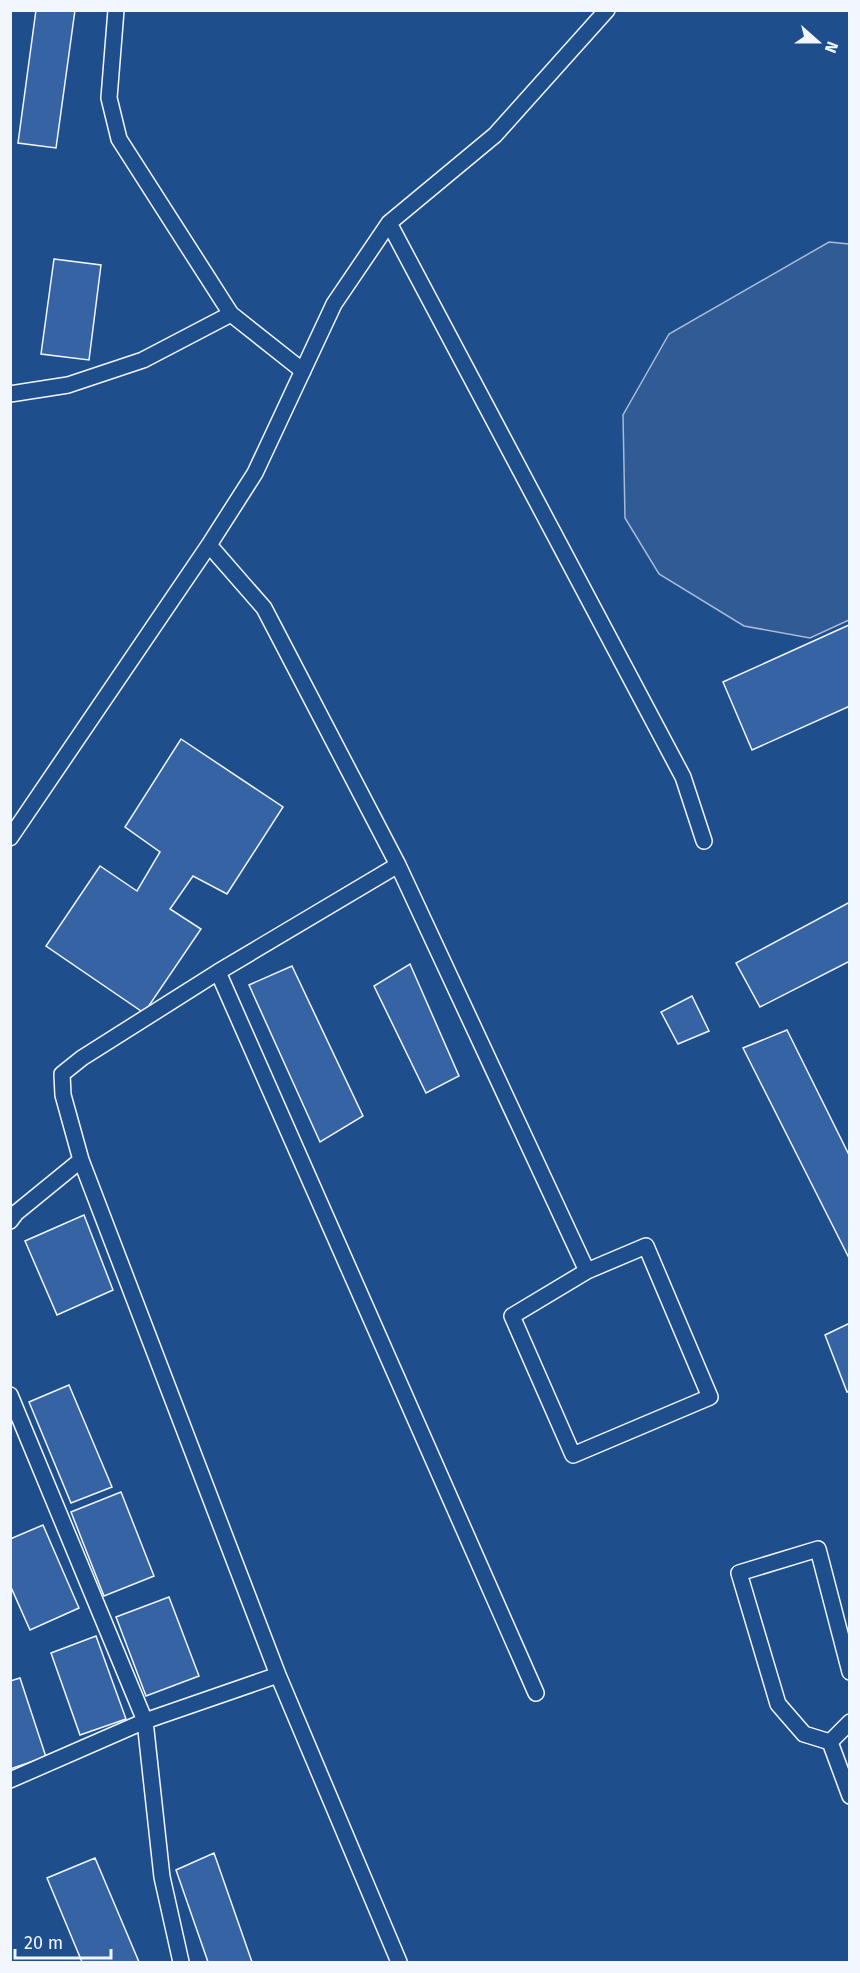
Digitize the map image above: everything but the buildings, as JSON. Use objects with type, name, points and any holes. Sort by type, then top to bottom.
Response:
[{"type":"lane","points":[[116,10],[109,98],[119,139],[231,314],[303,371]]},
{"type":"lane","points":[[10,838],[209,545],[255,473],[334,304],[389,223],[495,135],[607,10]]},
{"type":"lane","points":[[389,223],[682,777],[704,841]]},
{"type":"lane","points":[[10,394],[68,385],[143,360],[231,314]]},
{"type":"lane","points":[[209,545],[264,608],[398,866],[587,1271]]},
{"type":"lane","points":[[398,866],[218,972],[82,1058],[62,1074],[63,1095],[81,1160],[278,1675],[399,1962]]},
{"type":"lane","points":[[218,972],[536,1693]]},
{"type":"lane","points":[[10,1221],[16,1213],[81,1160]]},
{"type":"lane","points":[[646,1246],[710,1397],[573,1455],[512,1316],[587,1271],[646,1246]]},
{"type":"lane","points":[[10,1395],[145,1721],[162,1877],[181,1962]]},
{"type":"lane","points":[[830,1742],[804,1734],[778,1704],[740,1573],[818,1549],[849,1672]]},
{"type":"lane","points":[[10,1780],[145,1721],[278,1675]]},
{"type":"lane","points":[[830,1742],[849,1722]]},
{"type":"lane","points":[[830,1742],[849,1796]]},
{"type":"shaded area","points":[[829,242],[849,244],[849,620],[810,638],[744,626],[659,574],[625,518],[623,415],[669,334]]}]
